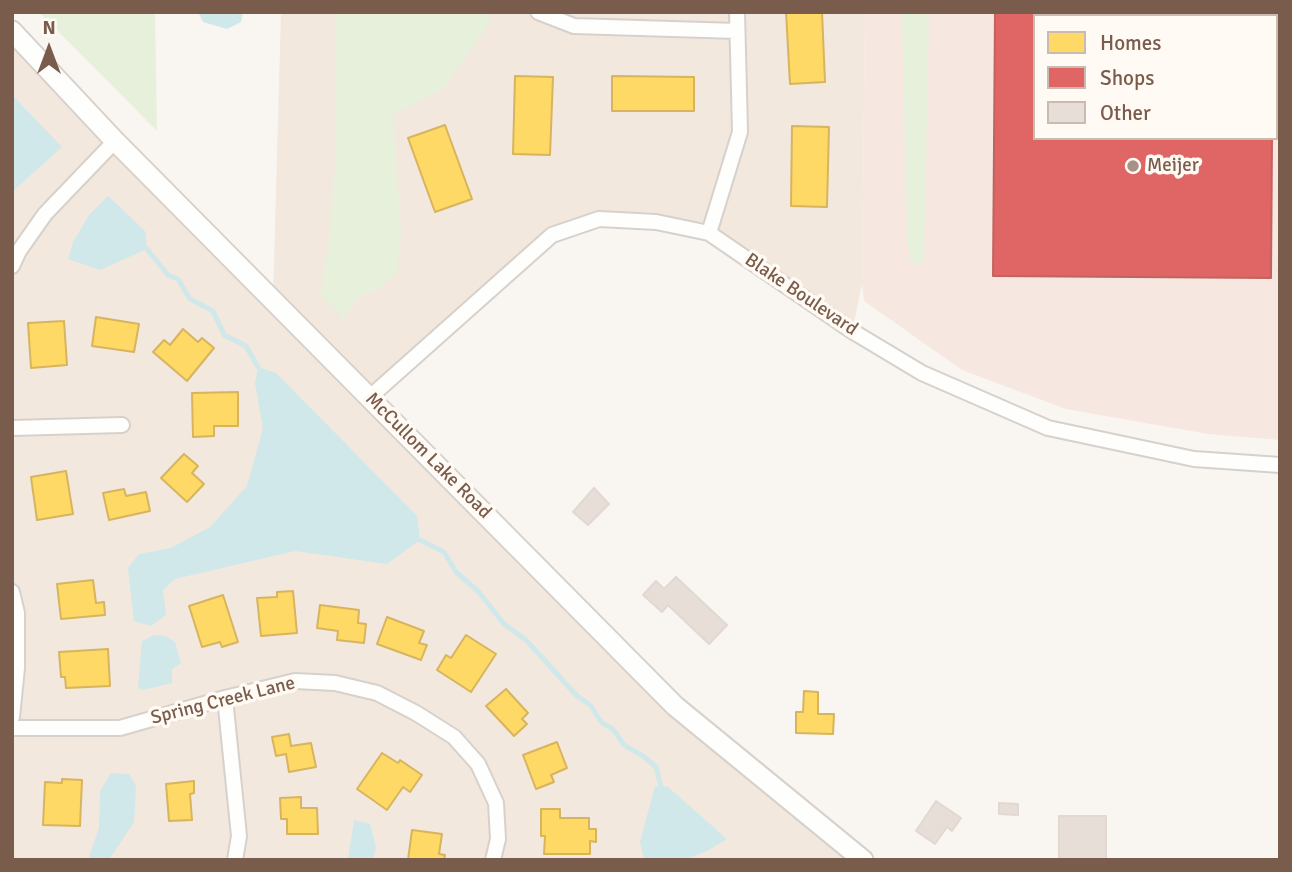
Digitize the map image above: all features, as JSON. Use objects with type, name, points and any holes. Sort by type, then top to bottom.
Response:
[{"type":"street","points":[[538,12],[574,26],[737,31]]},
{"type":"street","points":[[709,233],[740,132],[737,12]]},
{"type":"street","name":"McCullom Lake Road","points":[[12,31],[115,141],[675,706],[863,860]]},
{"type":"street","points":[[12,265],[45,214],[115,141]]},
{"type":"street","name":"Blake Boulevard","points":[[369,397],[552,235],[599,219],[656,222],[709,233],[852,331],[922,373],[1048,428],[1194,459],[1280,465]]},
{"type":"street","points":[[12,428],[122,425]]},
{"type":"street","points":[[12,593],[16,613],[17,668],[12,717]]},
{"type":"street","name":"Spring Creek Lane","points":[[12,727],[120,727],[295,681],[335,683],[377,693],[454,737],[478,764],[496,803],[498,839],[493,860]]},
{"type":"street","points":[[225,698],[239,836],[235,860]]},
{"type":"shaded area","points":[[281,12],[865,12],[862,284],[852,331],[709,233],[599,219],[552,235],[370,397],[675,706],[863,860],[12,860],[12,31],[273,299]]},
{"type":"shaded area","points":[[865,12],[1280,12],[1280,440],[1208,434],[1066,409],[962,370],[864,301]]},
{"type":"green space","points":[[39,12],[155,12],[157,131]]},
{"type":"green space","points":[[336,12],[484,12],[491,21],[443,89],[393,115],[401,234],[397,273],[378,289],[356,298],[344,320],[320,294],[328,250],[335,167]]},
{"type":"green space","points":[[902,12],[929,12],[924,264],[911,264],[907,239]]},
{"type":"water","points":[[198,12],[243,12],[241,22],[227,29],[203,22]]},
{"type":"water","points":[[12,95],[62,147],[12,192]]},
{"type":"water","points":[[108,196],[145,231],[147,249],[100,270],[68,259],[73,242],[89,215]]},
{"type":"water","points":[[258,367],[276,373],[417,516],[420,540],[387,564],[295,551],[175,579],[163,590],[166,615],[151,626],[134,621],[128,568],[139,554],[171,548],[210,527],[247,486],[263,428],[255,383]]},
{"type":"water","points":[[154,635],[166,636],[175,642],[181,663],[172,669],[172,683],[142,690],[138,687],[142,641]]},
{"type":"water","points":[[111,773],[129,774],[136,786],[134,822],[109,860],[88,860],[99,828],[100,791]]},
{"type":"water","points":[[655,786],[668,787],[727,839],[684,860],[644,860],[640,842]]},
{"type":"water","points":[[354,820],[370,824],[376,847],[373,860],[348,860]]},
{"type":"building: Homes","points":[[786,12],[822,12],[825,82],[790,84]]},
{"type":"building: Homes","points":[[515,76],[553,77],[550,155],[513,154]]},
{"type":"building: Homes","points":[[612,76],[694,77],[694,111],[612,111]]},
{"type":"building: Homes","points":[[445,125],[472,199],[435,212],[408,138]]},
{"type":"building: Homes","points":[[792,126],[829,127],[827,207],[791,206]]},
{"type":"building: Homes","points":[[96,317],[139,324],[134,352],[92,346]]},
{"type":"building: Homes","points":[[64,321],[67,365],[31,368],[28,323]]},
{"type":"building: Homes","points":[[183,329],[198,342],[202,338],[214,348],[187,381],[153,352],[164,340],[170,345]]},
{"type":"building: Homes","points":[[238,392],[238,426],[214,426],[214,436],[193,437],[192,393]]},
{"type":"building: Homes","points":[[184,454],[198,466],[192,473],[204,484],[187,502],[161,478]]},
{"type":"building: Homes","points":[[66,471],[73,514],[37,520],[31,477]]},
{"type":"building: Homes","points":[[124,489],[126,496],[146,492],[150,511],[109,520],[103,493]]},
{"type":"building: Homes","points":[[93,580],[96,603],[104,602],[105,615],[61,619],[57,584]]},
{"type":"building: Homes","points":[[293,591],[297,633],[261,636],[257,598],[277,597],[277,592]]},
{"type":"building: Homes","points":[[223,595],[238,642],[222,647],[220,642],[202,647],[189,606]]},
{"type":"building: Homes","points":[[320,605],[359,610],[358,623],[366,624],[364,643],[337,640],[338,631],[317,628]]},
{"type":"building: Homes","points":[[387,617],[424,631],[419,643],[427,645],[421,660],[377,644]]},
{"type":"building: Homes","points":[[466,635],[496,654],[471,692],[437,670],[446,655],[451,658]]},
{"type":"building: Homes","points":[[108,649],[110,686],[66,688],[65,677],[61,677],[59,652]]},
{"type":"building: Homes","points":[[506,689],[528,713],[522,719],[527,724],[514,736],[486,706]]},
{"type":"building: Homes","points":[[804,691],[818,692],[818,714],[834,714],[833,734],[796,733],[796,712],[803,712]]},
{"type":"building: Homes","points":[[289,734],[291,746],[311,743],[316,767],[289,772],[286,754],[276,756],[272,737]]},
{"type":"building: Homes","points":[[557,742],[567,768],[551,775],[554,782],[536,789],[523,755]]},
{"type":"building: Homes","points":[[382,753],[398,763],[400,760],[422,775],[410,792],[403,787],[387,810],[357,789]]},
{"type":"building: Homes","points":[[62,779],[82,780],[80,826],[43,825],[45,782],[62,783]]},
{"type":"building: Homes","points":[[194,781],[194,793],[190,794],[192,820],[169,821],[166,784]]},
{"type":"building: Homes","points":[[301,797],[301,808],[317,808],[318,834],[287,834],[287,819],[281,819],[280,798]]},
{"type":"building: Homes","points":[[541,809],[560,809],[560,818],[589,818],[589,829],[596,829],[596,842],[590,841],[590,854],[544,854],[545,836],[541,836]]},
{"type":"building: Homes","points":[[412,830],[442,834],[439,854],[445,855],[444,860],[408,860]]},
{"type":"building: Shops","name":"Meijer","points":[[995,12],[1273,12],[1033,14],[1033,140],[1272,140],[1271,278],[993,276]]},
{"type":"building: Other","points":[[594,488],[609,504],[588,525],[573,512]]},
{"type":"building: Other","points":[[676,577],[727,625],[709,644],[668,605],[662,612],[643,595],[656,581],[664,589]]},
{"type":"building: Other","points":[[936,801],[961,818],[952,831],[947,827],[935,844],[916,831]]},
{"type":"building: Other","points":[[999,803],[1018,804],[1018,815],[999,814]]},
{"type":"building: Other","points":[[1059,816],[1106,816],[1106,860],[1059,860]]},
{"type":"waterway","points":[[147,249],[168,275],[178,279],[190,299],[213,311],[224,335],[246,346],[258,367]]},
{"type":"waterway","points":[[420,540],[444,552],[456,572],[479,592],[504,624],[526,640],[576,695],[591,706],[602,723],[613,729],[624,745],[656,767],[661,787]]},
{"type":"place","name":"Meijer","points":[[1133,166]]}]
